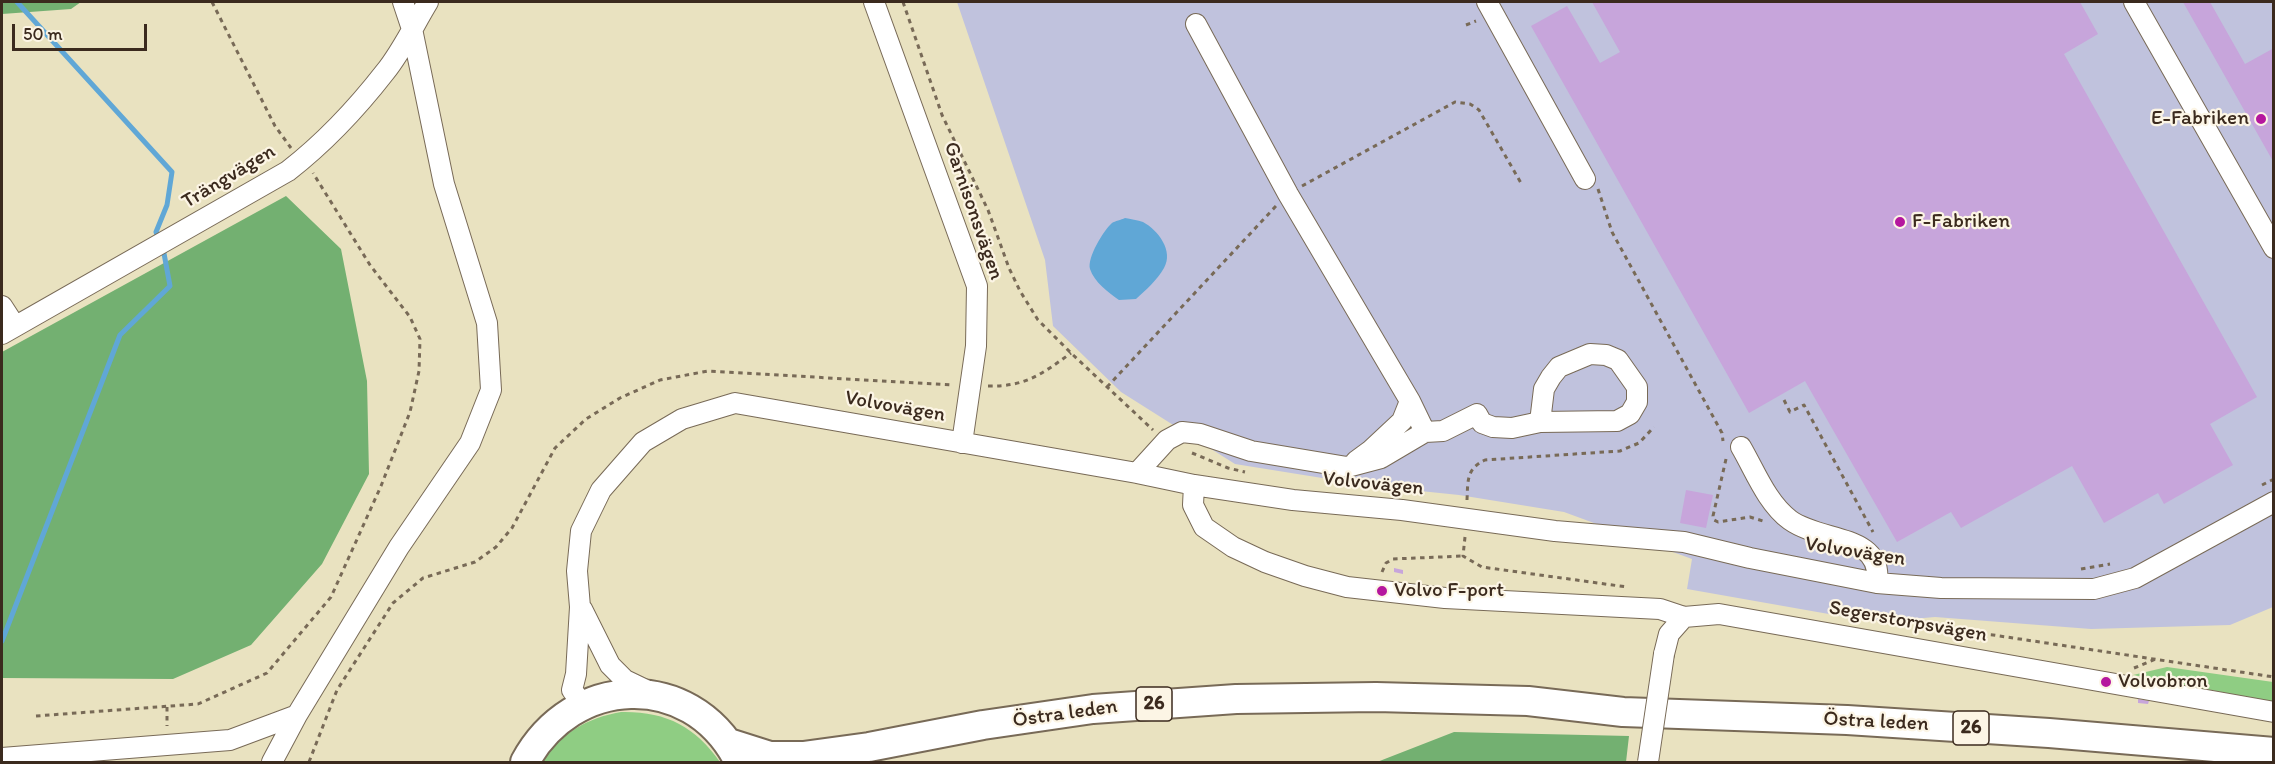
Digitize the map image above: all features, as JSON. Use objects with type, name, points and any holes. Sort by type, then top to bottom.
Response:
[{"type":"highway","name":"26","points":[[525,762],[546,732],[559,719],[583,705],[608,696],[636,694],[663,698],[695,713],[710,723],[734,753]]},
{"type":"highway","name":"Östra leden","points":[[734,753],[803,756],[1093,709],[1236,699],[1426,698],[1528,701],[1623,711],[1847,720],[2037,732],[2274,752]]},
{"type":"highway","name":"Östra leden","points":[[859,762],[935,744],[1151,716],[1333,708],[1530,712],[1586,708]]},
{"type":"street","points":[[272,762],[297,715],[399,548],[470,444],[491,390],[488,323],[444,184],[412,29],[402,2]]},
{"type":"street","name":"Trängvägen","points":[[8,330],[204,220],[303,160],[352,111],[386,71],[428,2]]},
{"type":"street","name":"Garnisonsvägen","points":[[874,2],[977,286],[976,346],[962,442]]},
{"type":"street","points":[[1487,2],[1591,181]]},
{"type":"street","points":[[2134,2],[2274,248]]},
{"type":"street","points":[[1196,24],[1288,194],[1410,401],[1425,432]]},
{"type":"street","points":[[2,306],[8,330]]},
{"type":"street","points":[[1137,473],[1167,440],[1182,432],[1200,434],[1251,451],[1347,467],[1381,458],[1425,432],[1443,431],[1477,414],[1482,423],[1493,427],[1512,428],[1540,422],[1617,421],[1630,414],[1637,402],[1637,387],[1618,360],[1606,355],[1590,354],[1559,367],[1551,377],[1544,389],[1540,422]]},
{"type":"street","points":[[1347,467],[1371,450],[1402,421],[1410,401]]},
{"type":"street","name":"Volvovägen","points":[[580,607],[577,571],[581,531],[601,490],[643,442],[682,419],[735,403],[1194,485],[1293,500],[1402,510],[1555,531],[1684,542],[1750,558],[1877,583],[1964,589],[2094,589],[2135,578],[2274,502]]},
{"type":"street","points":[[1731,449],[1788,519],[1816,533],[1864,548],[1874,557],[1877,564],[1877,583]]},
{"type":"street","points":[[1194,485],[1193,505],[1204,527],[1233,547],[1265,562],[1305,576],[1347,587],[1445,598],[1659,609],[1684,617],[1669,634],[1664,654],[1648,762]]},
{"type":"street","points":[[580,607],[610,664],[625,680],[663,698]]},
{"type":"street","points":[[580,607],[576,674],[572,690],[583,705]]},
{"type":"street","name":"Segerstorpsvägen","points":[[1684,617],[1719,614],[2274,712]]},
{"type":"street","points":[[2,758],[230,740],[297,715]]},
{"type":"path","points":[[36,716],[198,704],[267,673],[331,597],[381,486],[410,412],[419,371],[420,339],[410,317],[370,265],[318,179],[275,126],[212,2]]},
{"type":"path","points":[[903,2],[942,115],[988,210],[1009,268],[1038,320],[1158,435]]},
{"type":"path","points":[[1466,25],[1476,21]]},
{"type":"path","points":[[1591,181],[1612,232],[1731,449],[1713,516],[1714,520],[1718,522],[1750,517],[1769,523]]},
{"type":"path","points":[[309,762],[337,690],[393,603],[423,578],[475,562],[496,547],[512,528],[555,448],[586,419],[620,398],[660,380],[708,371],[971,386],[1009,386],[1038,377],[1071,353]]},
{"type":"path","points":[[1784,400],[1790,412],[1804,405],[1875,534]]},
{"type":"path","points":[[1467,500],[1469,473],[1485,460],[1620,452],[1639,443],[1654,427]]},
{"type":"path","points":[[2254,490],[2274,479]]},
{"type":"path","points":[[1463,556],[1465,532]]},
{"type":"path","points":[[1381,581],[1386,563],[1393,559],[1463,556],[1482,567],[1496,571],[1630,588]]},
{"type":"path","points":[[2072,569],[2118,562]]},
{"type":"path","points":[[1921,630],[1993,635],[2274,677]]},
{"type":"path","points":[[2132,668],[2157,659]]},
{"type":"shaded area","points":[[957,2],[2273,2],[2273,607],[2230,625],[2091,629],[1935,617],[1889,621],[1857,619],[1687,589],[1692,559],[1564,512],[1459,495],[1372,486],[1235,464],[1121,392],[1053,326],[1045,260]]},
{"type":"green space","points":[[2,2],[81,2],[71,9],[2,14]]},
{"type":"green space","points":[[286,196],[341,249],[367,381],[369,474],[322,564],[251,645],[173,679],[2,678],[2,352]]},
{"type":"green space","points":[[2167,667],[2273,682],[2273,702],[2133,675]]},
{"type":"green space","points":[[621,712],[652,714],[678,723],[700,739],[720,762],[542,762],[566,735],[576,728],[597,718]]},
{"type":"green space","points":[[1454,732],[1629,736],[1626,762],[1377,762]]},
{"type":"water","points":[[1125,218],[1143,222],[1154,230],[1166,248],[1167,261],[1158,277],[1136,299],[1119,300],[1098,283],[1092,274],[1090,264],[1096,245],[1104,232],[1112,223]]},
{"type":"building","name":"F-Fabriken","points":[[1592,2],[2080,2],[2098,34],[2064,54],[2257,397],[2210,424],[2233,465],[2164,504],[2158,493],[2104,523],[2072,466],[1961,528],[1951,512],[1897,542],[1805,381],[1749,413],[1531,26],[1567,6],[1600,63],[1620,52]]},
{"type":"building","name":"E-Fabriken","points":[[2183,2],[2210,2],[2245,64],[2274,48],[2274,163]]},
{"type":"building","points":[[1686,490],[1713,495],[1706,528],[1680,523]]},
{"type":"building","points":[[1394,568],[1403,570],[1403,574],[1394,572]]},
{"type":"building","points":[[2138,699],[2149,701],[2148,704],[2138,703]]},
{"type":"waterway","points":[[17,2],[172,172],[167,205],[156,232],[159,240]]},
{"type":"waterway","points":[[2,641],[120,335],[170,286],[163,248]]},
{"type":"place","name":"E-Fabriken","points":[[2261,119]]},
{"type":"place","name":"F-Fabriken","points":[[1900,222]]},
{"type":"place","name":"Volvo F-port","points":[[1382,591]]},
{"type":"place","name":"Volvobron","points":[[2106,682]]}]
